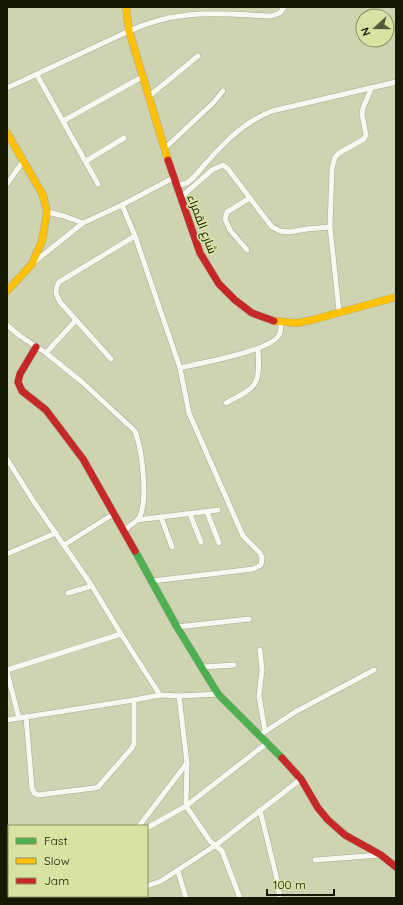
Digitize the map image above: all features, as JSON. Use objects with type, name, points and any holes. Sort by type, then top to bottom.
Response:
[{"type":"street","name":"شارع القمراء","points":[[126,7],[129,31],[173,178],[200,253],[219,284],[235,300],[252,313],[280,323],[303,322],[396,297]]},
{"type":"street","points":[[7,88],[142,25],[188,15],[271,16],[280,13],[284,7]]},
{"type":"street","points":[[148,97],[198,56]]},
{"type":"street","points":[[37,75],[98,184]]},
{"type":"street","points":[[63,121],[142,76]]},
{"type":"street","points":[[176,186],[187,183],[234,134],[251,120],[261,115],[272,111],[396,82]]},
{"type":"street","points":[[339,312],[330,227],[332,176],[335,157],[339,153],[364,139],[366,135],[362,114],[371,89]]},
{"type":"street","points":[[164,149],[213,103],[223,91]]},
{"type":"street","points":[[7,133],[43,195],[47,212],[42,241],[32,264]]},
{"type":"street","points":[[86,161],[124,138]]},
{"type":"street","points":[[7,184],[24,160]]},
{"type":"street","points":[[180,198],[212,170],[223,165],[228,169],[272,226],[280,231],[289,232],[330,227]]},
{"type":"street","points":[[7,291],[32,264],[82,223],[122,205],[173,178]]},
{"type":"street","points":[[247,250],[230,230],[225,219],[228,212],[250,198]]},
{"type":"street","points":[[122,205],[135,236],[180,368],[189,413],[243,536],[249,544],[260,553],[262,558],[262,562],[258,568],[152,581]]},
{"type":"street","points":[[47,212],[64,216],[82,223]]},
{"type":"street","points":[[111,359],[57,296],[56,287],[59,282],[135,236]]},
{"type":"street","points":[[46,353],[76,320]]},
{"type":"street","points":[[180,368],[258,349],[277,338],[281,330],[280,323]]},
{"type":"street","points":[[7,325],[46,353],[82,382],[135,431],[139,441],[143,472],[143,503],[140,516],[124,531]]},
{"type":"street","points":[[36,347],[18,378],[19,386],[22,391],[46,410],[74,445],[115,513],[177,627],[203,667],[218,694],[263,733]]},
{"type":"street","points":[[226,403],[251,390],[256,382],[259,372],[258,349]]},
{"type":"street","points":[[7,459],[10,469],[56,532],[92,586],[160,695]]},
{"type":"street","points":[[137,520],[218,510]]},
{"type":"street","points":[[207,512],[219,543]]},
{"type":"street","points":[[64,545],[115,513]]},
{"type":"street","points":[[190,514],[202,542]]},
{"type":"street","points":[[161,517],[172,547]]},
{"type":"street","points":[[7,554],[56,532]]},
{"type":"street","points":[[68,593],[92,586]]},
{"type":"street","points":[[177,627],[249,619]]},
{"type":"street","points":[[19,718],[7,671],[121,634]]},
{"type":"street","points":[[260,650],[262,670],[259,696],[263,733],[267,743],[301,779],[318,808],[337,829],[351,839],[381,855],[396,866]]},
{"type":"street","points":[[203,667],[234,665]]},
{"type":"street","points":[[263,733],[295,712],[374,670]]},
{"type":"street","points":[[7,720],[160,695],[179,696],[218,694]]},
{"type":"street","points":[[179,696],[187,763],[186,806],[210,841],[222,851],[240,898]]},
{"type":"street","points":[[26,717],[32,788],[34,792],[38,795],[94,788],[103,783],[132,748],[134,743],[134,700]]},
{"type":"street","points":[[148,827],[186,806],[267,743]]},
{"type":"street","points":[[140,825],[187,763]]},
{"type":"street","points":[[148,886],[161,882],[216,845],[301,779]]},
{"type":"street","points":[[260,810],[276,874],[280,898]]},
{"type":"street","points":[[315,860],[381,855]]},
{"type":"street","points":[[178,871],[186,898]]},
{"type":"traffic: fast","points":[[135,551],[177,627],[218,694],[282,758]]},
{"type":"traffic: slow","points":[[126,7],[129,31],[168,160]]},
{"type":"traffic: slow","points":[[7,133],[43,195],[47,212],[42,241],[32,264],[7,291]]},
{"type":"traffic: slow","points":[[274,321],[297,323],[396,297]]},
{"type":"traffic: jam","points":[[168,160],[200,253],[219,284],[235,300],[252,313],[274,321]]},
{"type":"traffic: jam","points":[[36,347],[20,374],[18,382],[22,391],[46,410],[83,459],[135,551]]},
{"type":"traffic: jam","points":[[282,758],[301,779],[318,808],[328,820],[345,835],[381,855],[396,867]]}]
